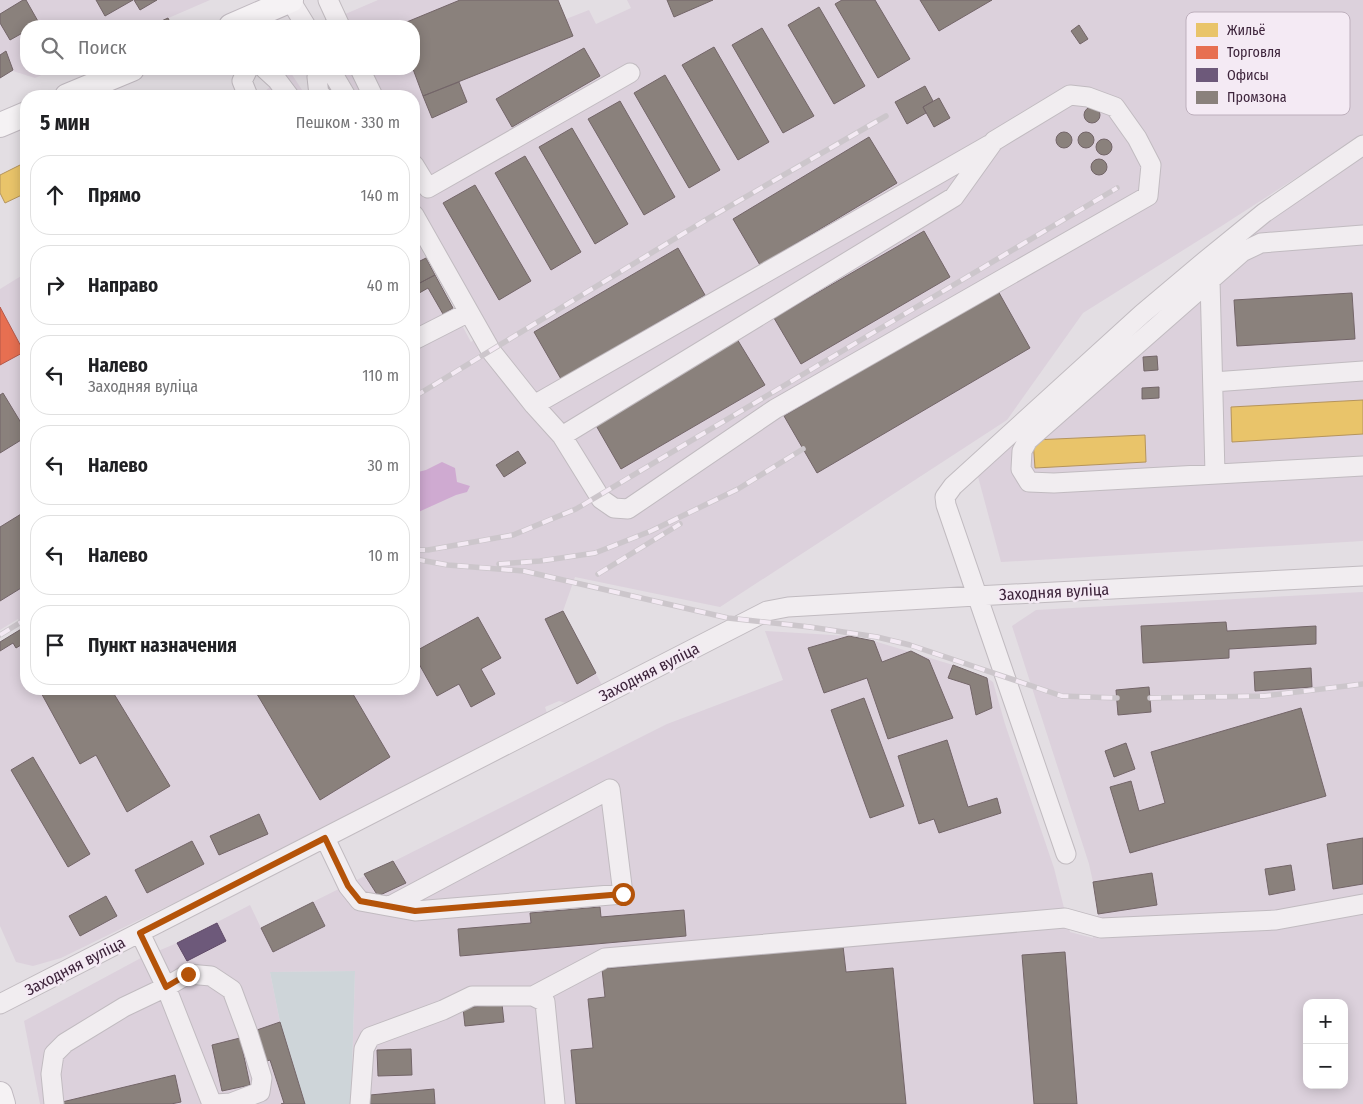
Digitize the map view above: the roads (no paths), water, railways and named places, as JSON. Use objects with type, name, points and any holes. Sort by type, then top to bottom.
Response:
[{"type":"main road","points":[[245,20],[291,0]]},
{"type":"main road","points":[[81,90],[118,75]]},
{"type":"main road","points":[[0,125],[20,117]]},
{"type":"main road","points":[[0,1094],[3,1104]]},
{"type":"street","points":[[291,0],[303,20]]},
{"type":"street","points":[[328,0],[337,20]]},
{"type":"street","points":[[420,175],[428,188],[630,73]]},
{"type":"street","points":[[245,75],[242,81],[246,90]]},
{"type":"street","points":[[271,75],[284,90]]},
{"type":"street","points":[[318,90],[317,77],[320,75]]},
{"type":"street","points":[[334,75],[342,90]]},
{"type":"street","points":[[363,75],[370,90]]},
{"type":"street","points":[[420,226],[491,351],[534,405],[562,436],[601,499],[614,508],[628,509],[775,409],[1148,196],[1151,165],[1137,138],[1115,107],[1088,97],[1070,95],[913,189],[534,405]]},
{"type":"street","points":[[562,436],[954,198],[994,141]]},
{"type":"street","points":[[1066,854],[976,596],[945,497],[953,486],[1142,314],[1264,213],[1363,145]]},
{"type":"street","points":[[1363,235],[1261,243],[1242,252],[1028,440],[1022,452],[1021,469],[1029,482],[1054,483],[1363,466]]},
{"type":"street","points":[[1210,280],[1215,474]]},
{"type":"street","points":[[420,337],[469,312]]},
{"type":"street","points":[[1213,382],[1363,371]]},
{"type":"street","name":"Заходняя вуліца","points":[[0,1004],[767,611],[788,607],[1363,576]]},
{"type":"street","points":[[325,838],[348,886],[360,901],[415,911],[623,894],[610,789],[390,906]]},
{"type":"street","points":[[533,996],[604,958],[1066,918],[1101,928],[1276,920],[1363,904]]},
{"type":"street","points":[[140,933],[166,987],[212,1104]]},
{"type":"street","points":[[54,1104],[51,1074],[54,1054],[65,1042],[188,974],[211,976],[232,990],[262,1078],[260,1092],[231,1103],[216,1104]]},
{"type":"street","points":[[360,1104],[364,1049],[370,1036],[444,1010],[472,996],[533,996],[545,1002],[555,1104]]},
{"type":"railway","points":[[420,393],[704,221],[886,116]]},
{"type":"railway","points":[[420,550],[513,535],[576,509],[1117,188]]},
{"type":"railway","points":[[499,564],[540,561],[595,553],[651,531],[738,489],[803,449]]},
{"type":"railway","points":[[598,574],[680,524]]},
{"type":"railway","points":[[420,560],[448,565],[524,571],[728,618],[877,637],[910,645],[1062,696],[1117,698]]},
{"type":"railway","points":[[0,635],[20,623]]},
{"type":"railway","points":[[1150,698],[1264,696],[1363,684]]}]
